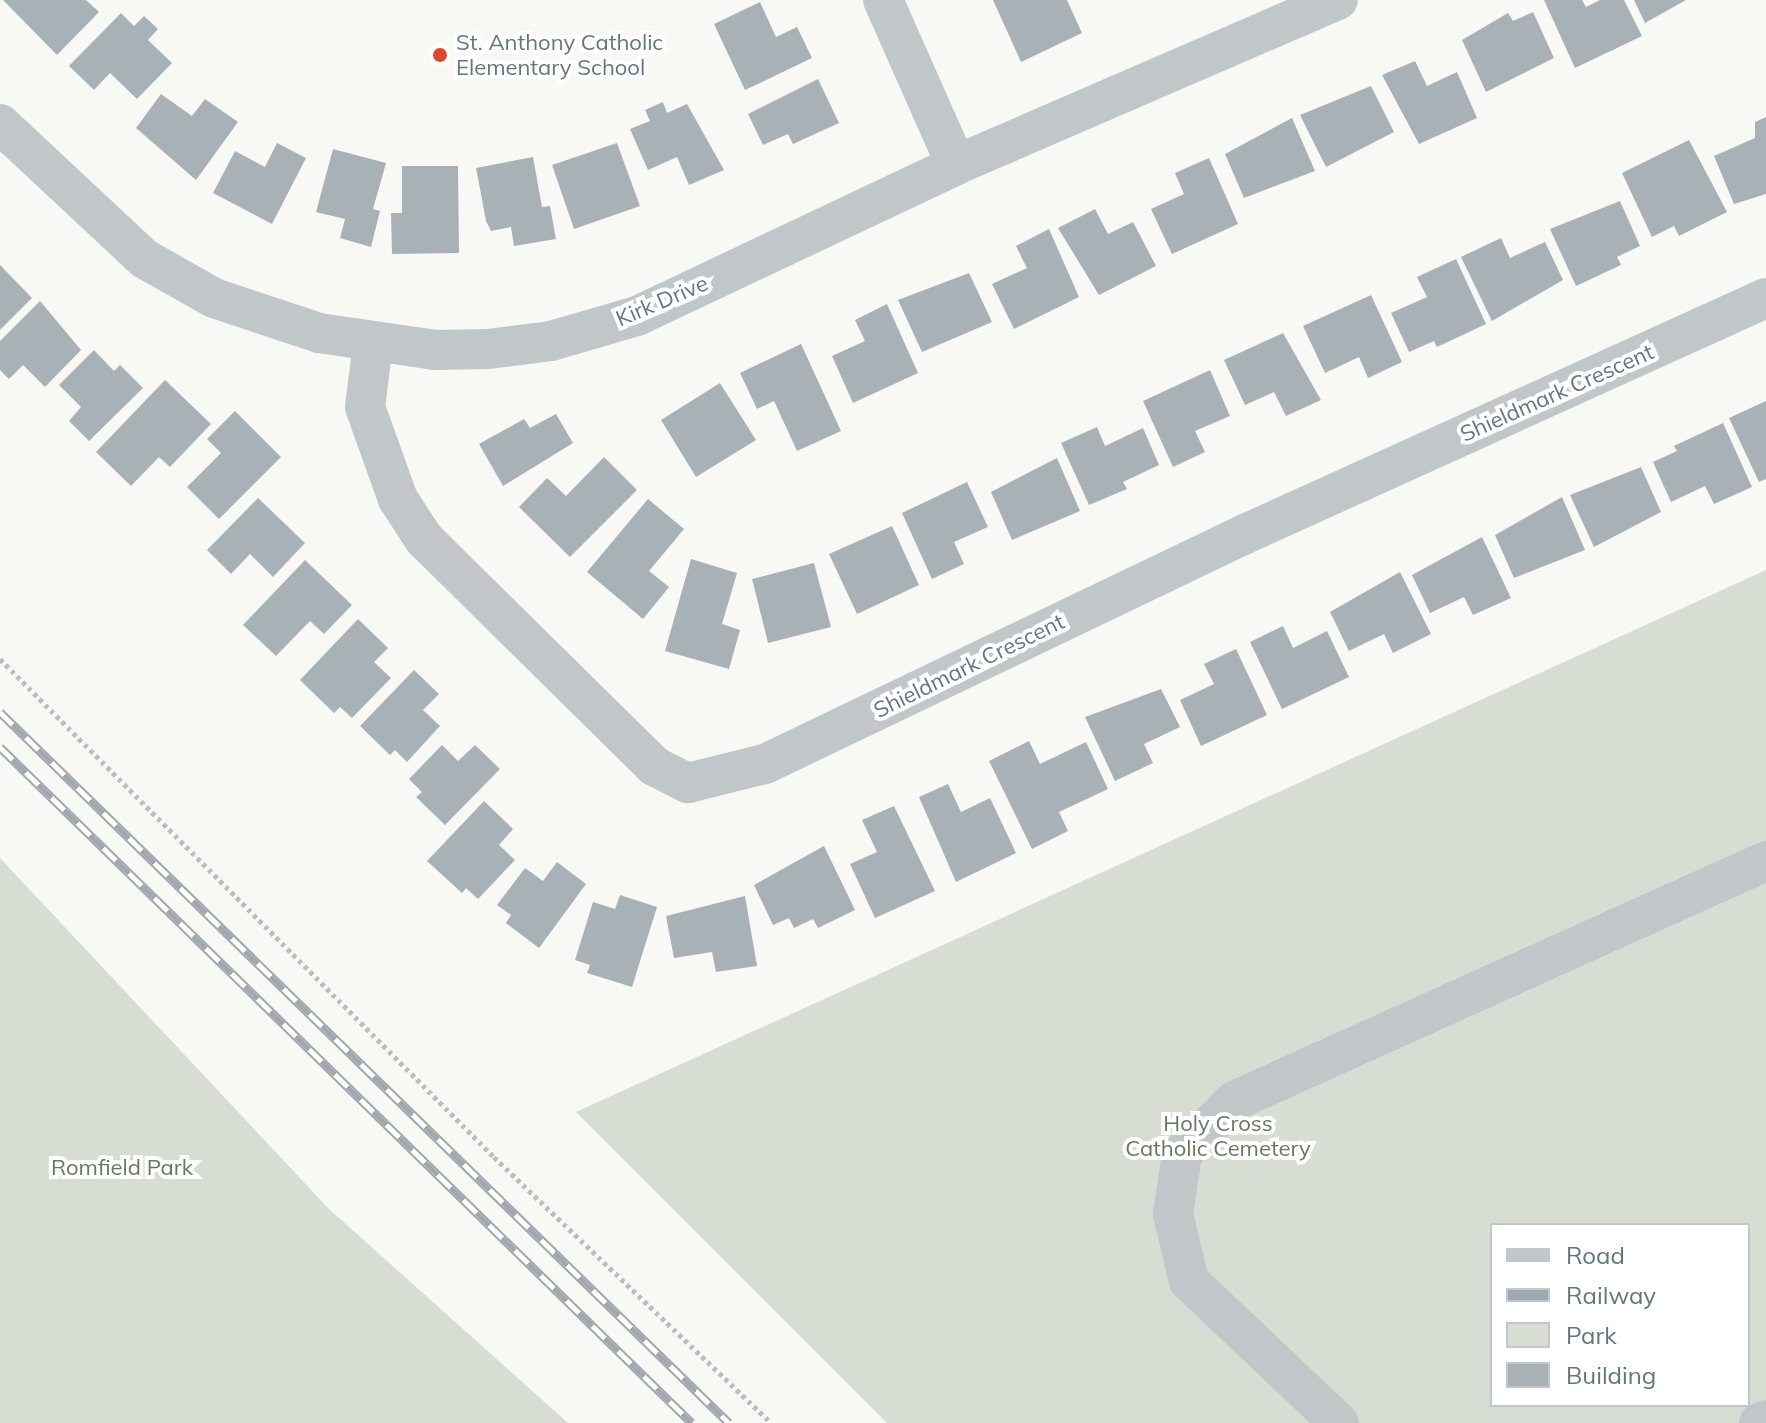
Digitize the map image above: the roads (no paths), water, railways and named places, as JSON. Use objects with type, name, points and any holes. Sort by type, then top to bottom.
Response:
[{"type":"street","points":[[883,0],[956,165]]},
{"type":"street","name":"Kirk Drive","points":[[0,124],[145,259],[214,298],[264,318],[373,343],[435,350],[488,349],[551,341],[637,316],[956,165],[1338,0]]},
{"type":"street","name":"Shieldmark Crescent","points":[[373,343],[365,407],[398,499],[424,539],[654,766],[688,783],[765,764],[1243,535],[1766,298]]},
{"type":"street","points":[[1339,1423],[1189,1281],[1173,1214],[1182,1154],[1234,1101],[1766,861]]},
{"type":"street","points":[[1759,1423],[1766,1420]]},
{"type":"railway","points":[[0,712],[729,1423]]},
{"type":"railway","points":[[0,747],[692,1423]]},
{"type":"place","name":"St. Anthony Catholic Elementary School","points":[[440,55]]},
{"type":"park label","name":"Holy Cross Catholic Cemetery","points":[[1218,1136]]},
{"type":"park label","name":"Romfield Park","points":[[122,1168]]}]
